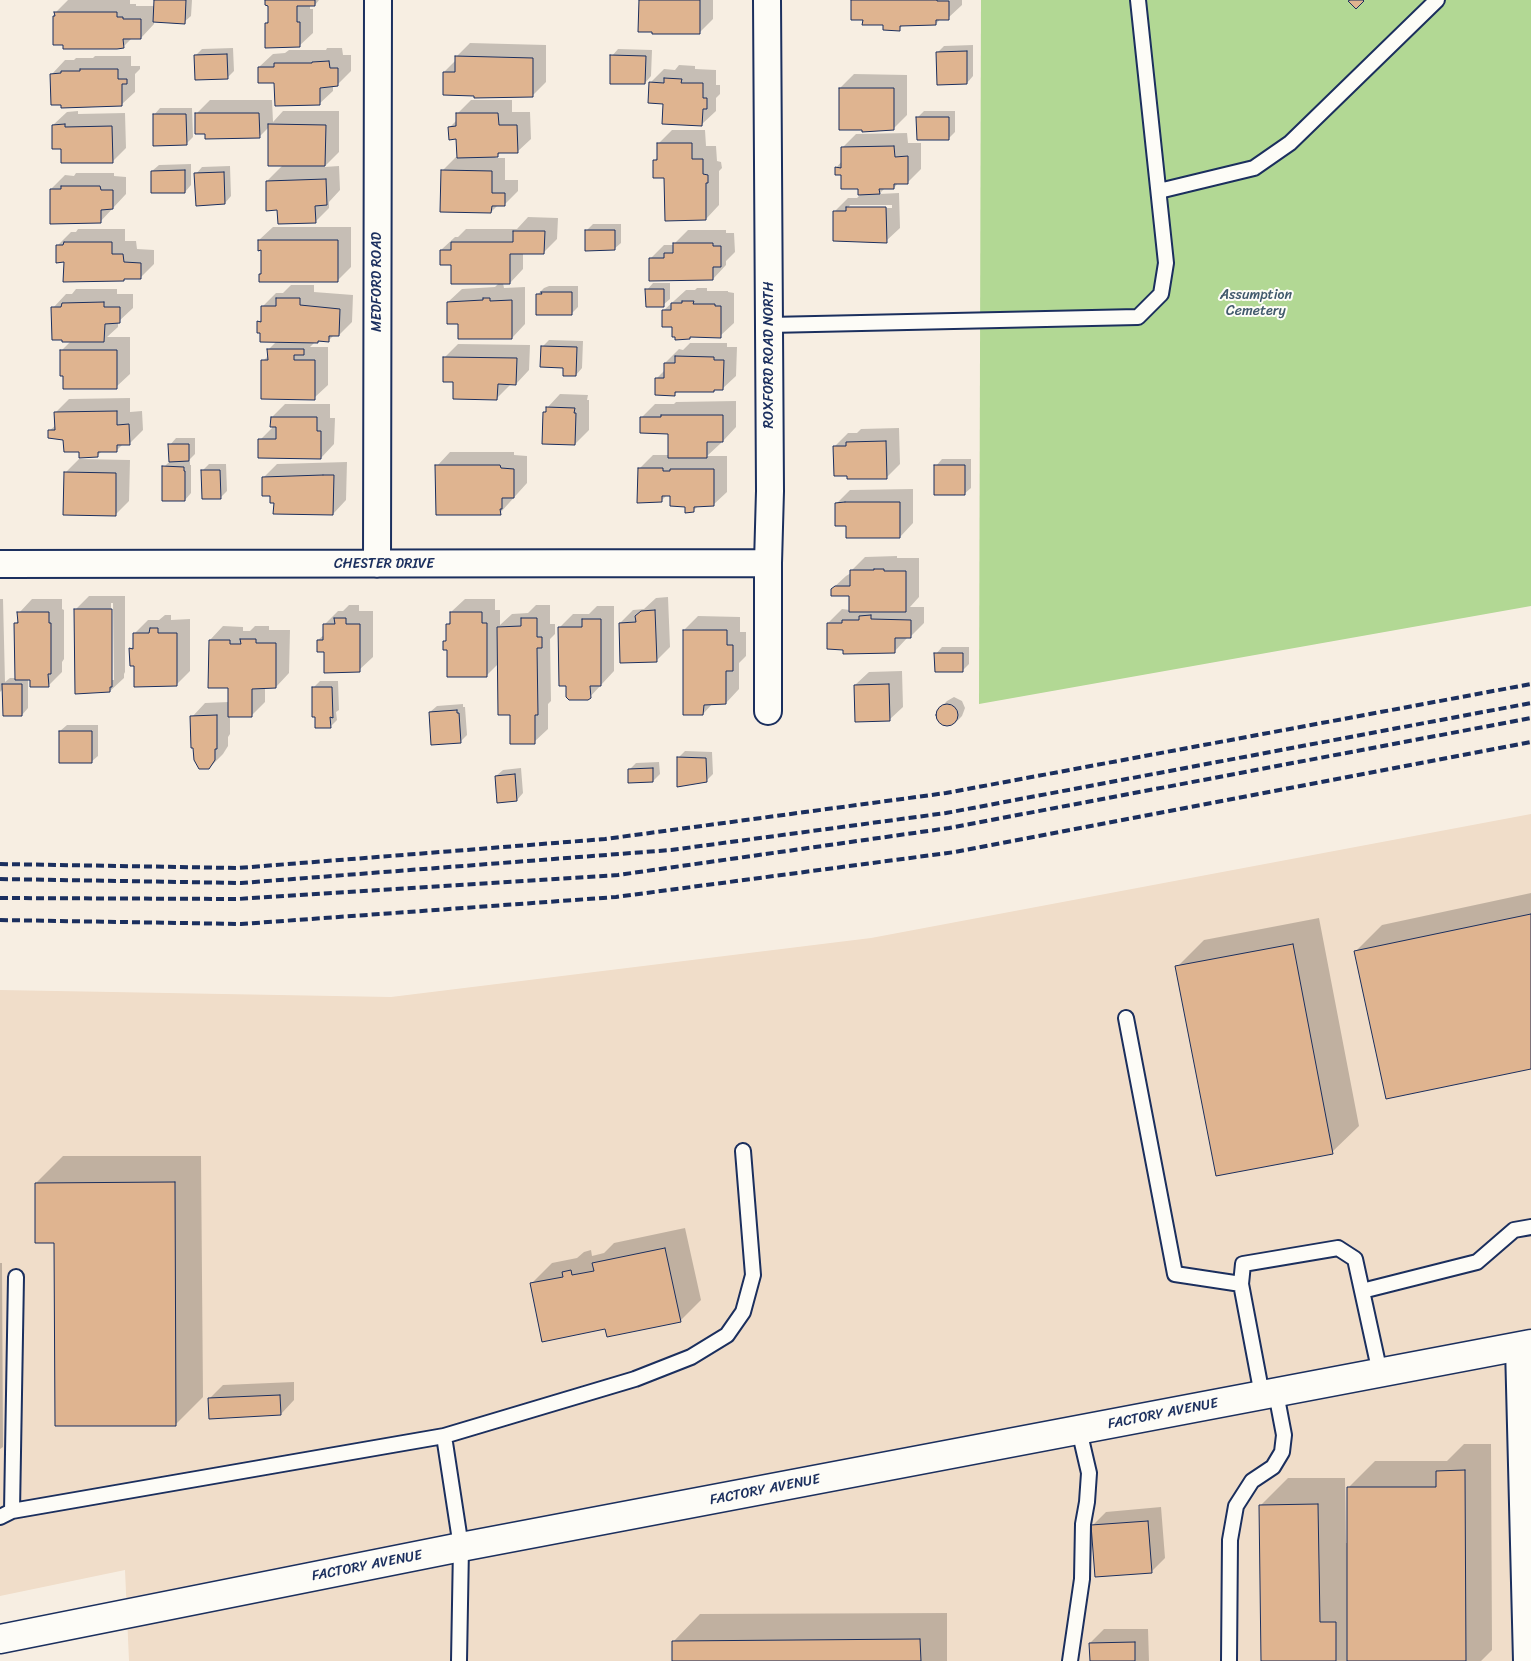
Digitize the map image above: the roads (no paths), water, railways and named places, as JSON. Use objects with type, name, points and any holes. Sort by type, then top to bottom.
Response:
[{"type":"street","name":"MEDFORD ROAD","points":[[377,564],[378,0]]},
{"type":"street","name":"ROXFORD ROAD NORTH","points":[[767,0],[770,491],[768,711]]},
{"type":"street","name":"CHESTER DRIVE","points":[[0,564],[768,563]]},
{"type":"street","name":"FACTORY AVENUE","points":[[0,1639],[461,1547],[1525,1345]]},
{"type":"street","points":[[1525,1345],[1527,1661]]},
{"type":"lane","points":[[769,325],[1138,317],[1161,294],[1166,263],[1138,0]]},
{"type":"lane","points":[[1158,191],[1254,168],[1290,143],[1437,0]]},
{"type":"lane","points":[[1126,1018],[1175,1274],[1241,1284]]},
{"type":"lane","points":[[16,1278],[6,1514],[444,1436],[635,1379],[692,1357],[727,1335],[743,1312],[753,1275],[743,1151]]},
{"type":"lane","points":[[1362,1291],[1476,1262],[1514,1230],[1531,1227]]},
{"type":"lane","points":[[1228,1661],[1230,1540],[1236,1506],[1252,1481],[1273,1467],[1282,1452],[1284,1435],[1269,1394],[1241,1284],[1243,1264],[1338,1248],[1355,1259],[1380,1373]]},
{"type":"lane","points":[[1070,1661],[1082,1579],[1083,1524],[1089,1473],[1080,1430]]},
{"type":"lane","points":[[444,1436],[461,1547],[460,1661]]},
{"type":"railway","points":[[0,864],[238,868],[605,839],[946,793],[1531,684]]},
{"type":"railway","points":[[0,879],[241,883],[671,850],[946,813],[1531,703]]},
{"type":"railway","points":[[0,898],[238,899],[618,875],[949,828],[1531,718]]},
{"type":"railway","points":[[0,920],[241,924],[616,897],[955,852],[1531,742]]},
{"type":"park label","name":"Assumption Cemetery","points":[[1256,304]]}]
